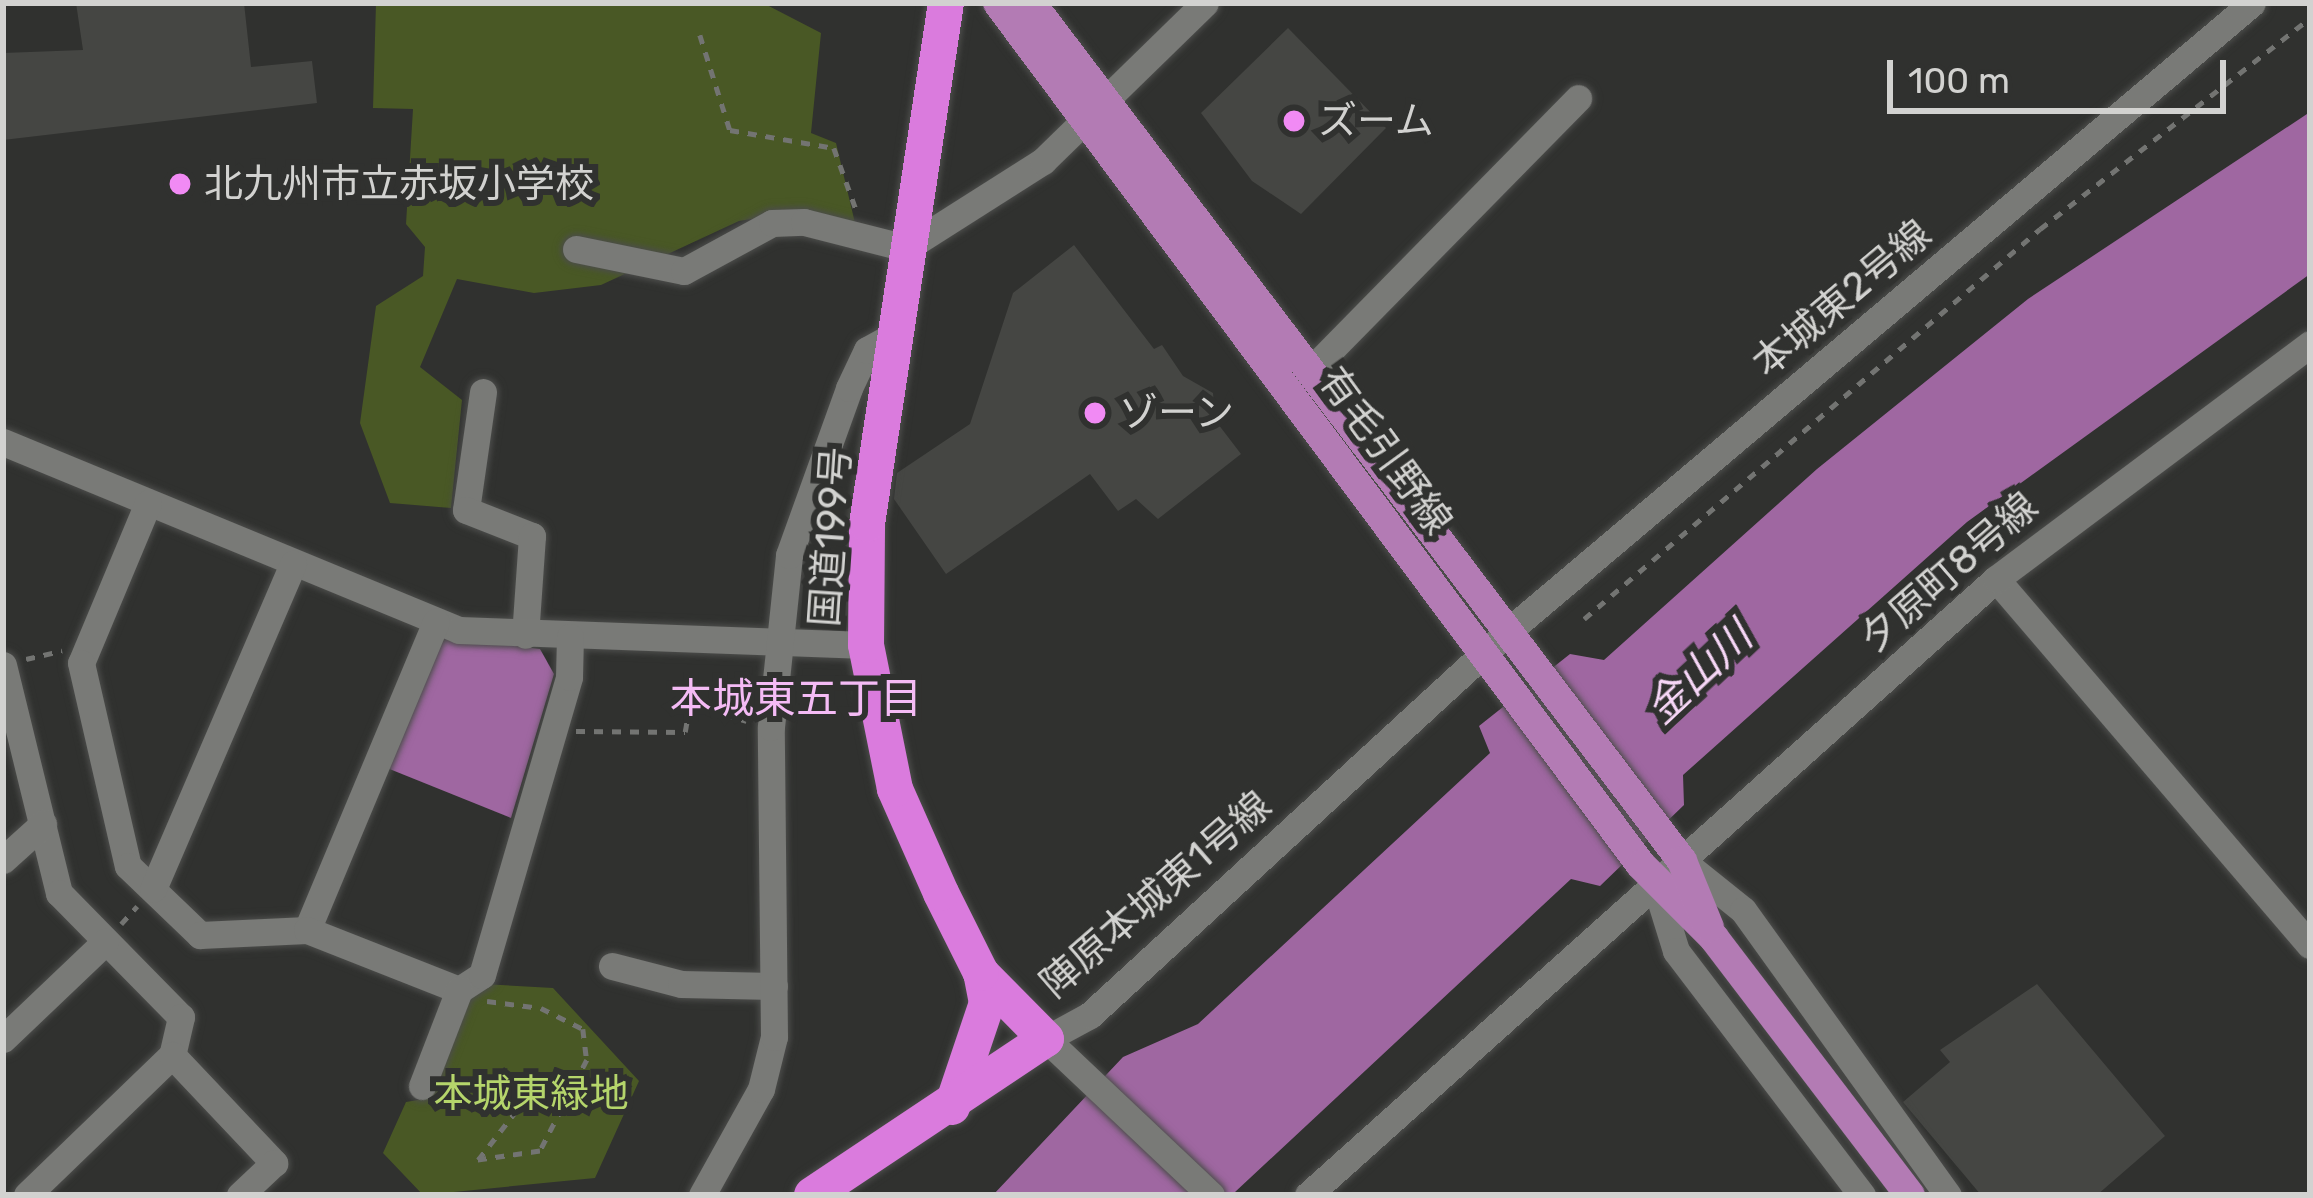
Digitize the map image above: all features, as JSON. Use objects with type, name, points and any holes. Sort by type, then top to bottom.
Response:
[{"type":"highway","name":"国道199号","points":[[946,3],[866,524],[866,644],[896,789],[981,974],[1046,1039]]},
{"type":"highway","points":[[952,1107],[987,1004],[981,974]]},
{"type":"highway","points":[[812,1195],[952,1107],[1046,1039]]},
{"type":"main road","name":"有毛引野線","points":[[998,3],[1096,109],[1309,372],[1494,644],[1509,692],[1648,874],[1714,938],[1910,1195]]},
{"type":"main road","name":"有毛引野線","points":[[1031,3],[1096,109],[1494,644],[1534,670],[1674,852],[1714,938]]},
{"type":"street","points":[[577,249],[684,271],[772,224],[862,229],[907,248],[1043,161],[1205,3]]},
{"type":"street","name":"本城東2号線","points":[[1494,644],[2252,3]]},
{"type":"street","points":[[1309,372],[1578,98]]},
{"type":"street","points":[[702,1195],[761,1089],[774,986],[776,639],[789,555],[867,350],[894,335]]},
{"type":"street","name":"夕原町8号線","points":[[1308,1195],[1648,874],[1996,579],[2310,344]]},
{"type":"street","points":[[483,392],[466,510],[532,536],[525,635]]},
{"type":"street","points":[[3,442],[436,622],[525,635],[866,644]]},
{"type":"street","points":[[148,503],[81,663],[128,866],[200,935],[307,930],[464,986]]},
{"type":"street","points":[[153,889],[293,564]]},
{"type":"street","points":[[1996,579],[2310,945]]},
{"type":"street","points":[[307,930],[436,622]]},
{"type":"street","points":[[422,1087],[464,986],[482,976],[553,736],[570,637]]},
{"type":"street","name":"陣原本城東1号線","points":[[1211,1195],[1046,1039],[1090,1015],[1494,644]]},
{"type":"street","points":[[3,664],[16,766],[43,824],[59,893],[181,1017],[172,1055],[27,1195]]},
{"type":"street","points":[[3,860],[43,824]]},
{"type":"street","points":[[1674,852],[1743,910],[1948,1195]]},
{"type":"street","points":[[1648,874],[1676,951],[1862,1195]]},
{"type":"street","points":[[3,1039],[105,942]]},
{"type":"street","points":[[612,967],[681,984],[774,986]]},
{"type":"street","points":[[172,1055],[274,1163],[240,1195]]},
{"type":"path","points":[[1584,619],[2040,229],[2310,18]]},
{"type":"path","points":[[700,35],[730,130],[834,148],[862,229]]},
{"type":"path","points":[[3,664],[89,644]]},
{"type":"path","points":[[553,736],[602,724],[685,732],[690,704],[759,724]]},
{"type":"path","points":[[105,942],[153,889]]},
{"type":"path","points":[[464,986],[476,1000],[541,1008],[583,1029],[587,1060],[540,1151],[478,1160],[544,1075],[573,1087]]},
{"type":"green space","points":[[376,3],[763,3],[821,33],[811,133],[836,143],[855,223],[807,210],[739,221],[601,285],[534,293],[457,279],[420,367],[462,400],[451,508],[390,503],[360,423],[376,306],[423,276],[425,247],[406,224],[413,109],[373,108]]},
{"type":"green space","name":"本城東緑地","points":[[483,984],[553,988],[639,1081],[595,1178],[423,1195],[383,1153],[406,1102],[430,1098],[468,994]]},
{"type":"water","name":"金山川","points":[[2310,112],[2310,274],[1967,522],[1683,775],[1684,805],[1600,886],[1571,879],[1235,1192],[993,1195],[1123,1057],[1198,1024],[1490,753],[1479,726],[1570,654],[1604,660],[1817,469],[2028,299]]},
{"type":"water","points":[[443,637],[540,649],[554,674],[511,818],[387,768]]},
{"type":"building","points":[[76,3],[244,3],[251,67],[312,61],[317,103],[3,140],[3,53],[83,50]]},
{"type":"building","name":"ズーム","points":[[1288,28],[1386,128],[1301,214],[1252,181],[1201,113]]},
{"type":"building","name":"ゾーン","points":[[1074,245],[1154,349],[1162,345],[1183,376],[1213,393],[1215,420],[1241,454],[1158,519],[1136,499],[1118,511],[1090,474],[946,574],[894,499],[897,473],[970,424],[1013,293]]},
{"type":"building","points":[[2037,984],[2165,1136],[2097,1195],[1981,1195],[1903,1102],[1950,1062],[1940,1050]]},
{"type":"place","name":"ズーム","points":[[1294,121]]},
{"type":"place","name":"北九州市立赤坂小学校","points":[[180,184]]},
{"type":"place","name":"ゾーン","points":[[1095,413]]},
{"type":"district","name":"本城東五丁目","points":[[796,699]]}]
